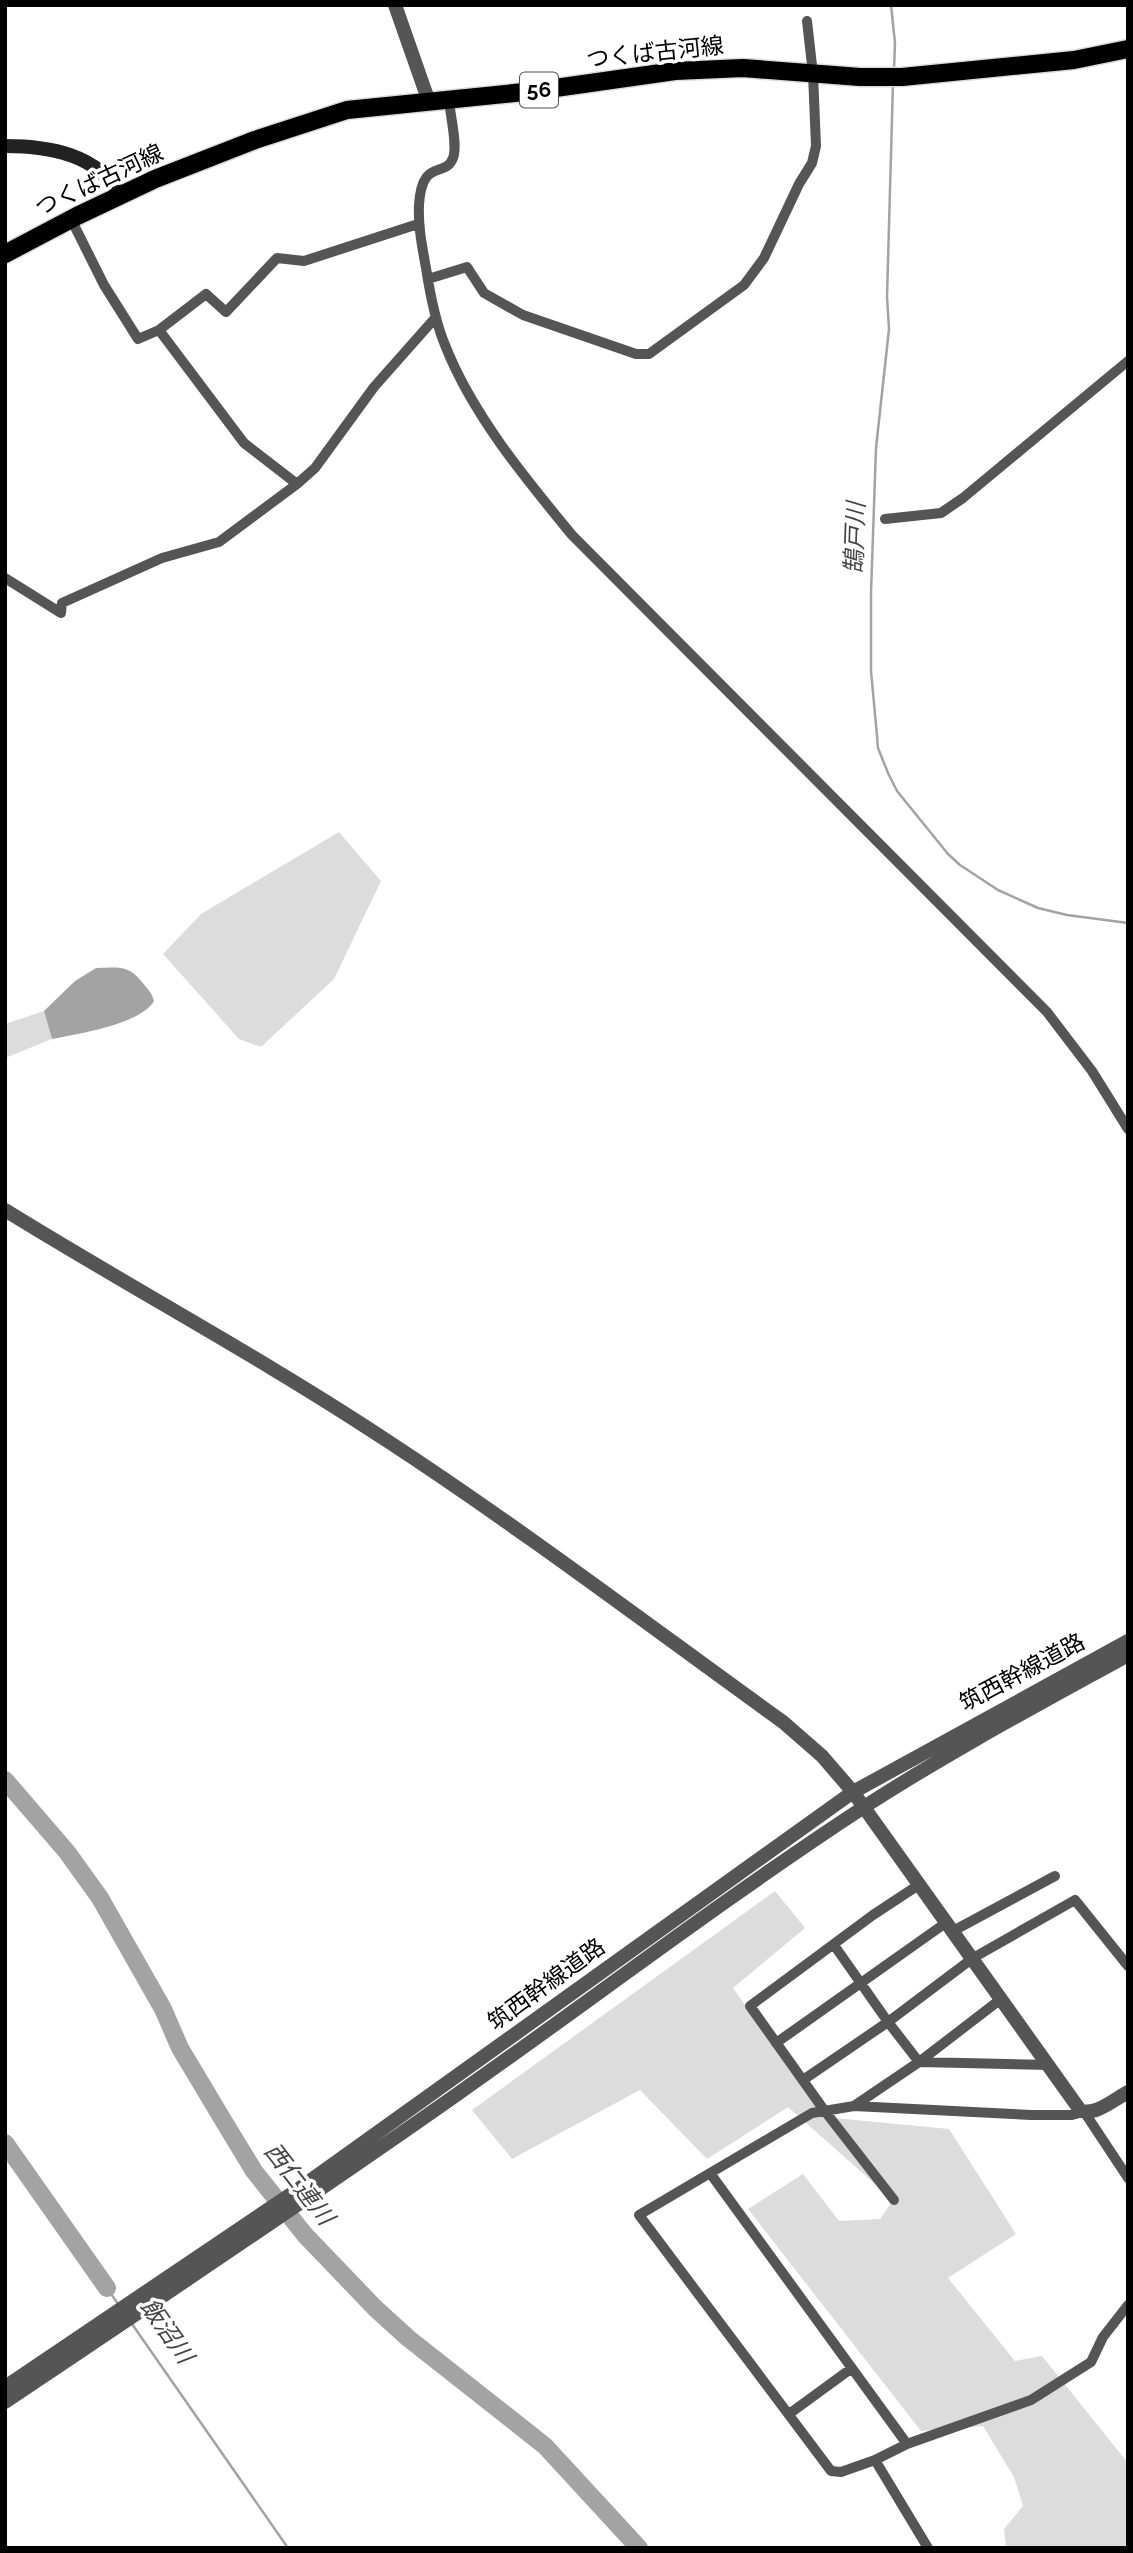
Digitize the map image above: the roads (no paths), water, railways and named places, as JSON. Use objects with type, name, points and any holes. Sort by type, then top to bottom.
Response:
[{"type":"main road","name":"つくば古河線","points":[[5,254],[120,195],[244,144],[324,116],[368,107],[449,100],[686,70],[743,68],[895,78],[1074,60],[1128,49]]},
{"type":"main road","points":[[5,146],[45,148],[80,158],[103,172],[120,195]]},
{"type":"street","points":[[396,5],[429,102]]},
{"type":"street","points":[[428,279],[467,267],[484,293],[523,314],[636,354],[649,354],[744,285],[764,258],[812,163],[816,146],[813,74],[807,21]]},
{"type":"street","points":[[449,100],[453,160],[445,167],[433,170],[424,179],[418,224],[436,317],[444,344],[463,384],[522,471],[572,535],[1029,993],[1079,1052],[1128,1129]]},
{"type":"street","points":[[71,219],[104,285],[138,339],[159,330],[206,294],[226,312],[277,258],[304,261],[418,224]]},
{"type":"street","points":[[5,578],[61,613],[62,603],[162,558],[219,542],[315,468],[374,387],[436,317]]},
{"type":"street","points":[[159,330],[244,443],[297,484]]},
{"type":"street","points":[[885,519],[941,513],[963,498],[1128,361]]},
{"type":"street","points":[[5,1210],[314,1394],[438,1474],[783,1722],[822,1756],[853,1792],[1084,2112],[1128,2178]]},
{"type":"street","name":"筑西幹線道路","points":[[5,2387],[142,2303],[273,2214],[853,1792],[1128,1641]]},
{"type":"street","name":"筑西幹線道路","points":[[304,2192],[460,2092],[670,1940],[864,1807],[946,1757],[1128,1654]]},
{"type":"street","points":[[776,2043],[950,1926],[1055,1876]]},
{"type":"street","points":[[894,2200],[824,2110],[750,2006],[920,1884]]},
{"type":"street","points":[[803,2080],[888,2022],[973,1958],[1075,1900],[1128,1966]]},
{"type":"street","points":[[834,1945],[919,2062]]},
{"type":"street","points":[[854,2106],[919,2062],[1001,1999]]},
{"type":"street","points":[[919,2062],[1050,2065]]},
{"type":"street","points":[[1128,2092],[1094,2111],[1076,2115],[854,2106],[812,2113],[639,2215],[831,2471],[841,2472],[875,2460],[907,2444],[1031,2400],[1091,2362],[1103,2337],[1128,2305]]},
{"type":"street","points":[[710,2172],[907,2444]]},
{"type":"street","name":"筑西幹線道路","points":[[5,2402],[111,2323]]},
{"type":"street","points":[[789,2414],[852,2368]]},
{"type":"street","points":[[875,2460],[928,2548]]},
{"type":"waterway","name":"鵠戸川","points":[[891,5],[895,43],[894,70]]},
{"type":"waterway","name":"鵠戸川","points":[[893,83],[887,297],[889,329],[876,448],[871,593],[871,671],[878,748],[897,791],[960,865],[998,890],[1038,908],[1067,915],[1128,923]]},
{"type":"waterway","name":"西仁連川","points":[[5,1780],[67,1852],[100,1898],[163,2009],[180,2048],[254,2171],[305,2235],[375,2308],[408,2338],[545,2446],[639,2548]]},
{"type":"waterway","name":"飯沼川","points":[[5,2143],[107,2288]]},
{"type":"waterway","name":"飯沼川","points":[[107,2288],[118,2304]]},
{"type":"waterway","name":"飯沼川","points":[[132,2324],[288,2548]]}]
